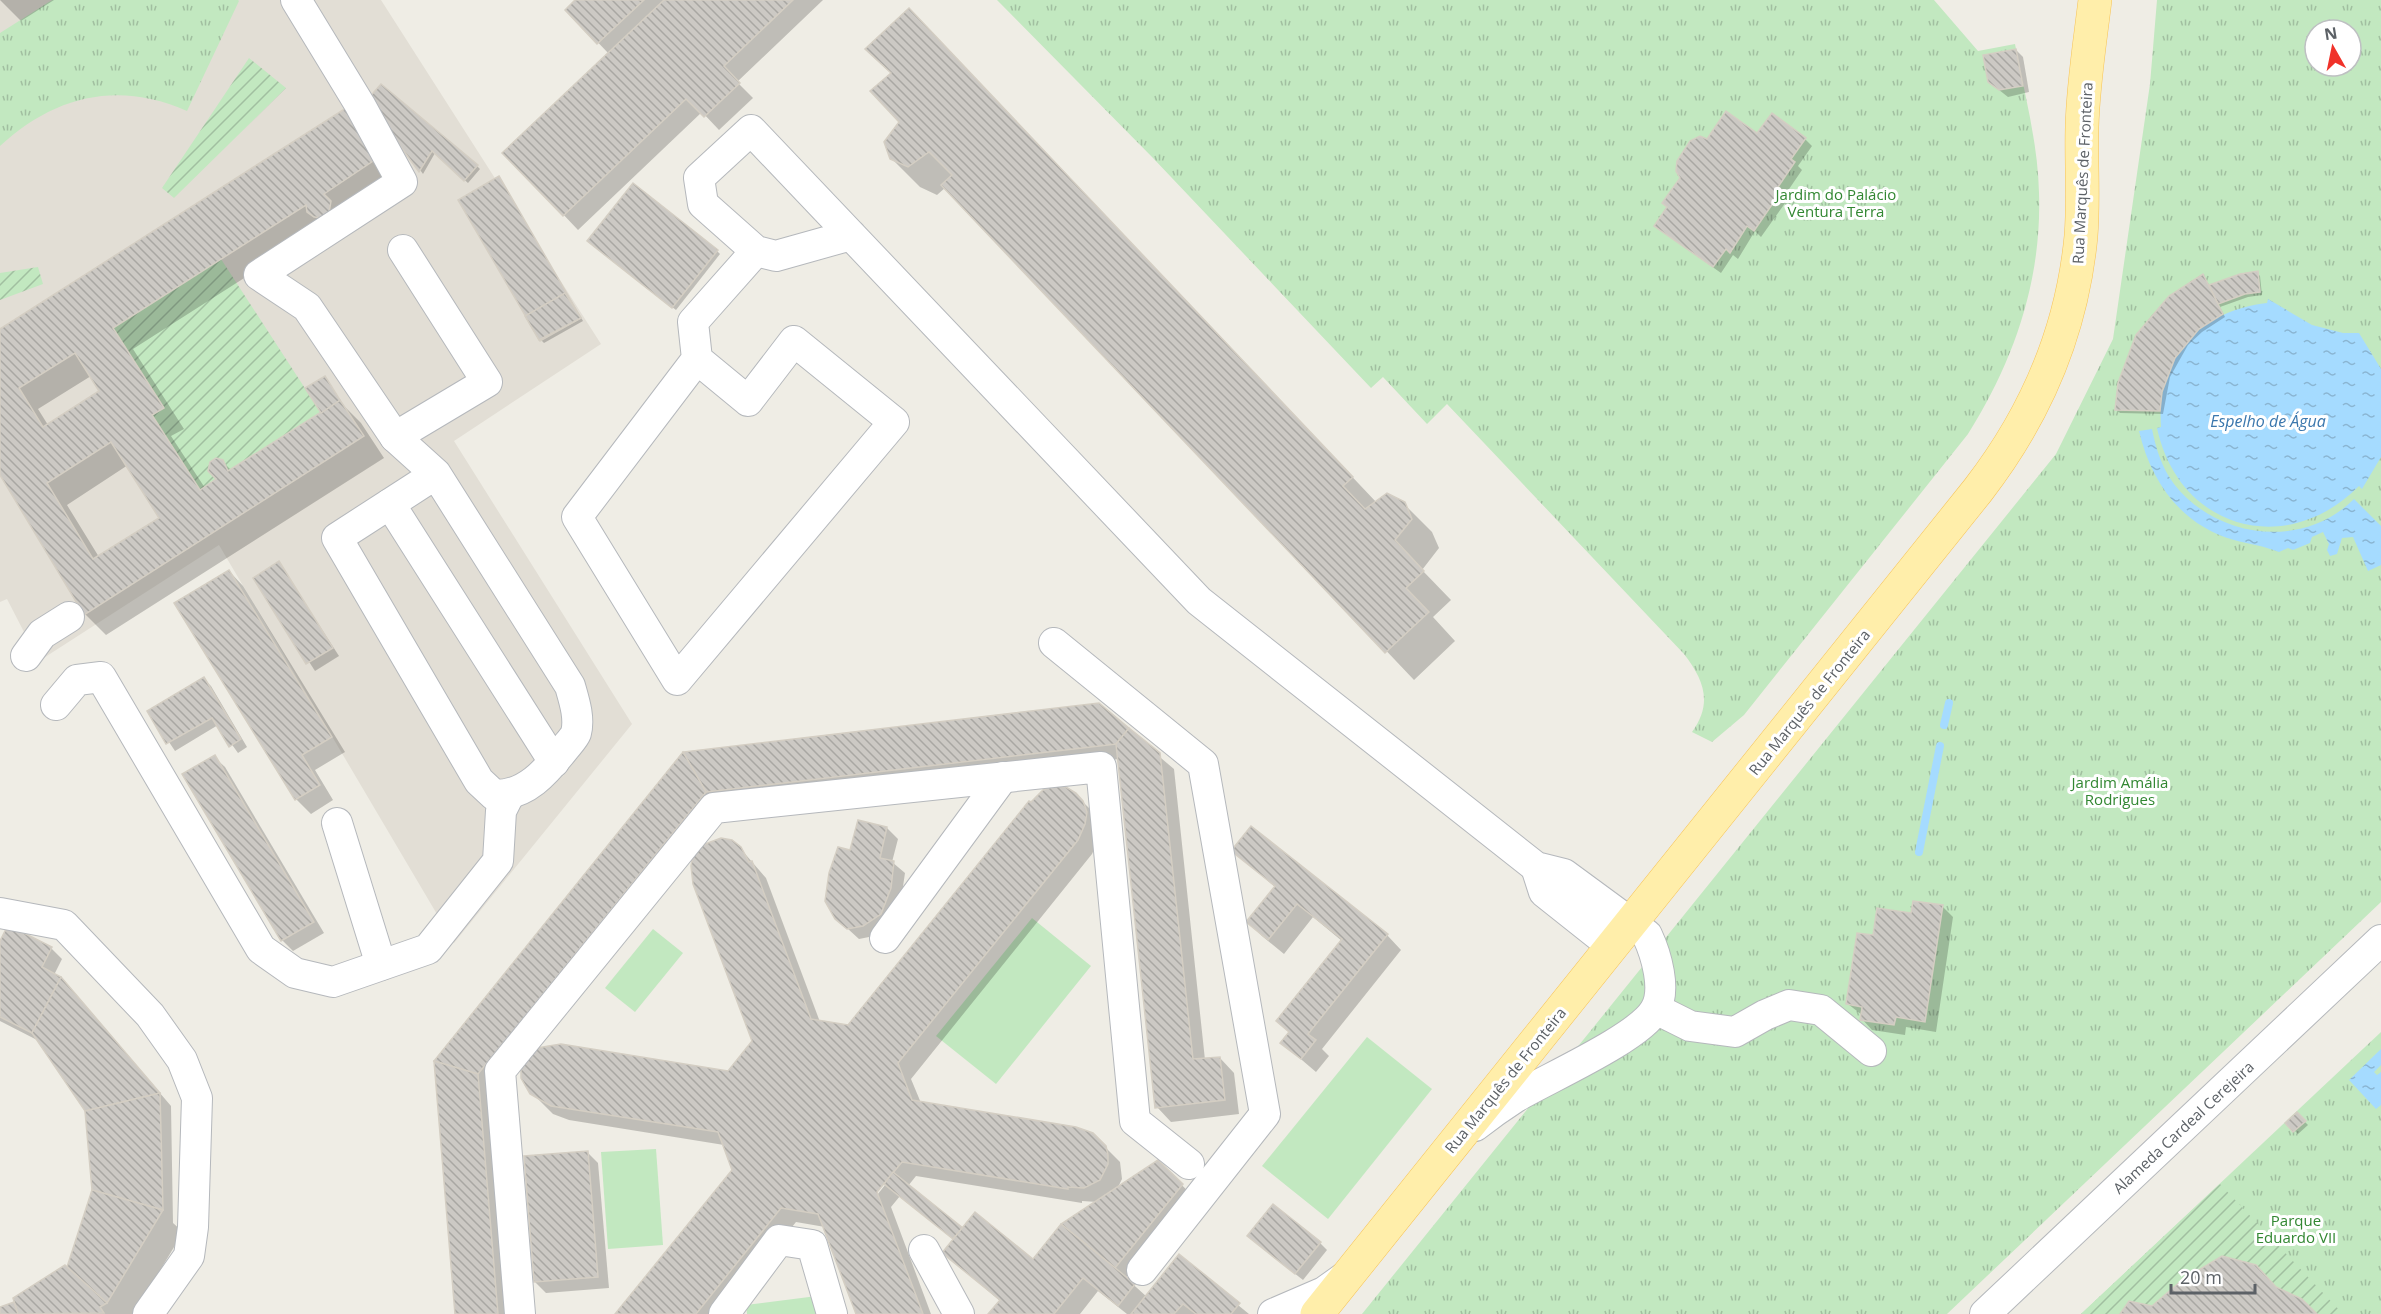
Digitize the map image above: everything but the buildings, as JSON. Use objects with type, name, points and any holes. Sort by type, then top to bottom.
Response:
[{"type":"main road","name":"Rua Marquês de Fronteira","points":[[1317,1314],[2003,458],[2033,406],[2057,351],[2076,274],[2081,234],[2082,116],[2095,0]]},
{"type":"street","points":[[296,0],[360,105],[402,182],[259,275],[307,307],[395,437],[436,474],[570,686],[576,706],[576,733],[554,762],[531,785],[510,795],[494,795],[479,781],[337,538],[436,474]]},
{"type":"street","points":[[851,235],[776,256],[756,250],[703,204],[699,178],[751,130],[851,235],[1199,601],[1536,867],[1564,874],[1621,934],[1647,935],[1653,948],[1660,984],[1656,1009],[1638,1028],[1516,1097],[1472,1128],[1450,1149]]},
{"type":"street","points":[[395,437],[488,382],[403,250]]},
{"type":"street","points":[[697,358],[748,401],[794,341],[894,422],[677,680],[577,517],[697,358],[693,322],[756,250]]},
{"type":"street","points":[[390,504],[554,762]]},
{"type":"street","points":[[26,656],[42,634],[69,617]]},
{"type":"street","points":[[1054,643],[1203,764],[1265,1114],[1142,1270]]},
{"type":"street","points":[[56,705],[76,680],[101,677],[261,949],[295,973],[333,982],[428,949],[498,861],[501,811],[510,795]]},
{"type":"street","points":[[520,1314],[500,1071],[714,808],[1101,767],[1135,1121],[1189,1164]]},
{"type":"street","points":[[885,938],[1003,777]]},
{"type":"street","points":[[337,823],[381,965]]},
{"type":"street","points":[[0,914],[64,925],[150,1015],[182,1060],[193,1088],[196,1098],[196,1168],[189,1256],[148,1314]]},
{"type":"street","name":"Alameda Cardeal Cerejeira","points":[[1985,1314],[2381,939]]},
{"type":"street","points":[[1656,1009],[1690,1026],[1734,1032],[1764,1015],[1790,1005],[1821,1010],[1871,1051]]},
{"type":"street","points":[[724,1314],[780,1240],[812,1245],[832,1314]]},
{"type":"street","points":[[924,1250],[959,1314]]},
{"type":"street","points":[[1273,1314],[1324,1292],[1350,1273]]},
{"type":"shaded area","points":[[0,0],[381,0],[601,344],[454,441],[632,724],[454,943],[219,545],[39,661],[7,599],[0,602]]},
{"type":"green space","points":[[52,0],[239,1],[187,111],[136,96],[112,95],[88,98],[42,115],[0,146],[0,33]]},
{"type":"green space","name":"Jardim do Palácio Ventura Terra","points":[[997,0],[1934,0],[1978,51],[2015,44],[2034,138],[2039,193],[2036,257],[2022,319],[1999,378],[1968,434],[1744,715],[1712,742],[1692,732],[1699,721],[1704,701],[1701,682],[1684,654],[1447,404],[1427,424],[1383,377],[1371,388],[1153,158]]},
{"type":"green space","name":"Jardim Amália Rodrigues","points":[[2157,0],[2381,0],[2381,902],[1947,1314],[1362,1314],[2056,454],[2113,339],[2150,84]]},
{"type":"green space","points":[[249,58],[286,88],[174,198],[162,188]]},
{"type":"green space","points":[[221,259],[321,413],[228,471],[223,460],[216,458],[210,462],[208,471],[216,479],[200,490],[152,415],[164,407],[113,328]]},
{"type":"green space","points":[[38,267],[43,284],[0,300],[0,273]]},
{"type":"green space","points":[[1032,918],[1091,966],[996,1084],[936,1036]]},
{"type":"green space","points":[[653,929],[683,953],[635,1012],[605,988]]},
{"type":"green space","name":"Parque Eduardo VII","points":[[2381,1032],[2381,1314],[2081,1314]]},
{"type":"green space","points":[[1367,1037],[1432,1089],[1328,1219],[1262,1166]]},
{"type":"green space","points":[[656,1149],[663,1245],[608,1249],[601,1152]]},
{"type":"green space","points":[[2220,1184],[2343,1314],[2081,1314]]},
{"type":"green space","points":[[817,1296],[819,1314],[747,1314],[746,1305]]},
{"type":"water","name":"Espelho de Água","points":[[2268,299],[2312,325],[2343,333],[2359,333],[2381,369],[2381,457],[2362,489],[2359,486],[2331,509],[2300,522],[2269,527],[2239,523],[2212,510],[2188,490],[2169,463],[2157,428],[2161,427],[2161,402],[2166,379],[2174,359],[2187,342],[2202,327],[2221,316],[2267,303]]},
{"type":"water","points":[[2152,429],[2160,458],[2174,484],[2192,503],[2213,517],[2236,526],[2261,531],[2286,531],[2310,526],[2333,515],[2354,499],[2381,526],[2381,565],[2368,571],[2353,537],[2342,538],[2337,554],[2330,556],[2327,550],[2329,544],[2323,532],[2312,537],[2310,543],[2293,550],[2288,548],[2279,552],[2234,540],[2198,524],[2171,499],[2151,467],[2139,431]]},
{"type":"water","points":[[2381,1049],[2381,1065],[2374,1072],[2377,1075],[2381,1072],[2381,1105],[2376,1109],[2349,1080]]},
{"type":"waterway","points":[[1944,725],[1949,703]]},
{"type":"waterway","points":[[1919,852],[1940,746]]}]
